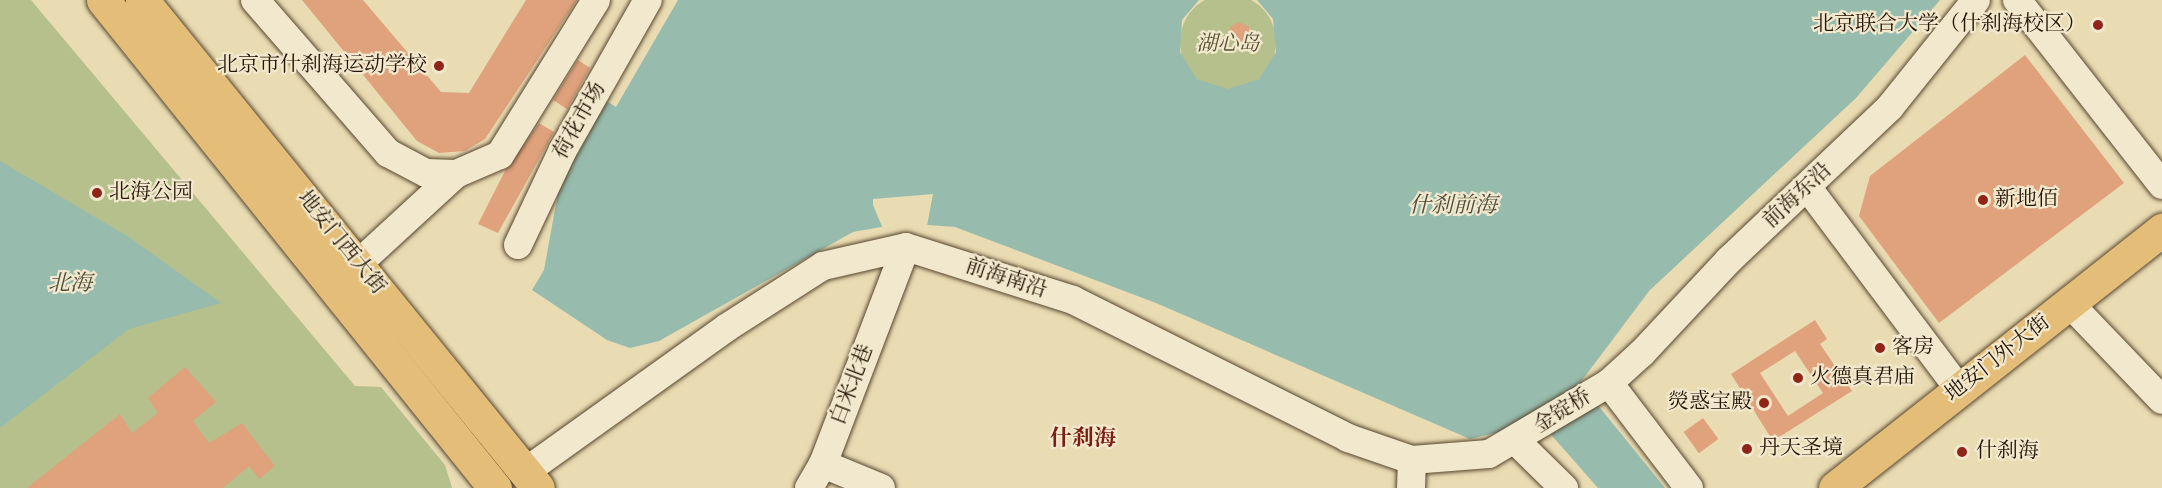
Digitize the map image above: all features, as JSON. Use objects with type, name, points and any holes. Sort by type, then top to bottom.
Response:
[{"type":"main road","name":"地安门西大街","points":[[103,0],[495,488]]},
{"type":"main road","name":"地安门西大街","points":[[142,0],[531,480]]},
{"type":"main road","name":"地安门外大街","points":[[1834,488],[2162,230]]},
{"type":"street","points":[[255,0],[388,153],[426,173],[456,174]]},
{"type":"street","points":[[358,264],[456,174],[500,155],[596,0]]},
{"type":"street","name":"荷花市场","points":[[518,245],[563,150],[648,0]]},
{"type":"street","name":"前海东沿","points":[[1609,383],[1890,107],[1977,0]]},
{"type":"street","points":[[2017,0],[2162,185]]},
{"type":"street","points":[[1808,188],[1959,389]]},
{"type":"street","points":[[531,480],[726,328],[823,266],[906,247]]},
{"type":"street","name":"前海南沿","points":[[906,247],[1073,300],[1348,438],[1412,460],[1489,454],[1517,441]]},
{"type":"street","name":"白米北巷","points":[[882,488],[816,476],[906,247]]},
{"type":"street","points":[[2069,303],[2162,400]]},
{"type":"street","points":[[1609,383],[1689,488]]},
{"type":"street","name":"金锭桥","points":[[1517,441],[1609,383]]},
{"type":"street","points":[[1517,441],[1564,488]]},
{"type":"street","points":[[1411,488],[1412,460]]},
{"type":"green space","name":"湖心岛","points":[[1228,-6],[1246,-2],[1262,8],[1272,24],[1276,42],[1272,60],[1262,76],[1246,86],[1228,90],[1210,86],[1194,76],[1184,60],[1180,42],[1184,24],[1194,8],[1210,-2]]},
{"type":"green space","name":"北海公园","points":[[0,0],[31,0],[355,386],[381,387],[445,465],[452,488],[0,488]]},
{"type":"water","name":"什刹前海","points":[[678,0],[1199,0],[1182,20],[1180,52],[1197,79],[1228,89],[1259,79],[1276,52],[1273,19],[1257,0],[1940,0],[1856,98],[1649,291],[1580,383],[1665,488],[1598,488],[1540,422],[1470,439],[1156,303],[955,227],[903,223],[853,232],[659,341],[630,348],[607,340],[532,290],[544,270],[560,182],[605,100],[616,107]]},
{"type":"water","name":"北海","points":[[0,161],[129,237],[221,303],[129,329],[0,428]]},
{"type":"pier","points":[[933,194],[927,226],[883,229],[873,205],[873,199]]},
{"type":"building","points":[[302,0],[363,0],[441,92],[469,93],[526,0],[577,0],[485,139],[465,151],[439,153],[417,141]]},
{"type":"building","points":[[1239,22],[1249,27],[1249,38],[1240,43],[1230,38],[1230,27]]},
{"type":"building","name":"新地佰","points":[[2025,55],[2124,183],[1939,323],[1859,216],[1870,176]]},
{"type":"building","points":[[578,60],[590,68],[567,109],[553,100]]},
{"type":"building","points":[[539,123],[554,132],[498,233],[478,224],[505,171]]},
{"type":"building","points":[[1815,320],[1827,339],[1820,344],[1852,391],[1773,441],[1731,374]],"holes":[[[1795,351],[1823,393],[1788,416],[1760,373]]]},
{"type":"building","points":[[185,367],[216,402],[193,421],[209,443],[242,423],[275,466],[259,479],[249,466],[223,488],[27,488],[120,414],[132,433],[158,413],[148,398]]},
{"type":"building","points":[[1703,418],[1718,439],[1699,453],[1684,432]]},
{"type":"place","name":"北京联合大学（什刹海校区）","points":[[2098,25]]},
{"type":"place","name":"北京市什刹海运动学校","points":[[439,66]]},
{"type":"place","name":"北海公园","points":[[97,193]]},
{"type":"place","name":"新地佰","points":[[1983,200]]},
{"type":"place","name":"客房","points":[[1880,348]]},
{"type":"place","name":"火德真君庙","points":[[1798,378]]},
{"type":"place","name":"熒惑宝殿","points":[[1764,403]]},
{"type":"place","name":"丹天圣境","points":[[1747,449]]},
{"type":"place","name":"什刹海","points":[[1962,452]]},
{"type":"district","name":"什刹海","points":[[1083,440]]}]
